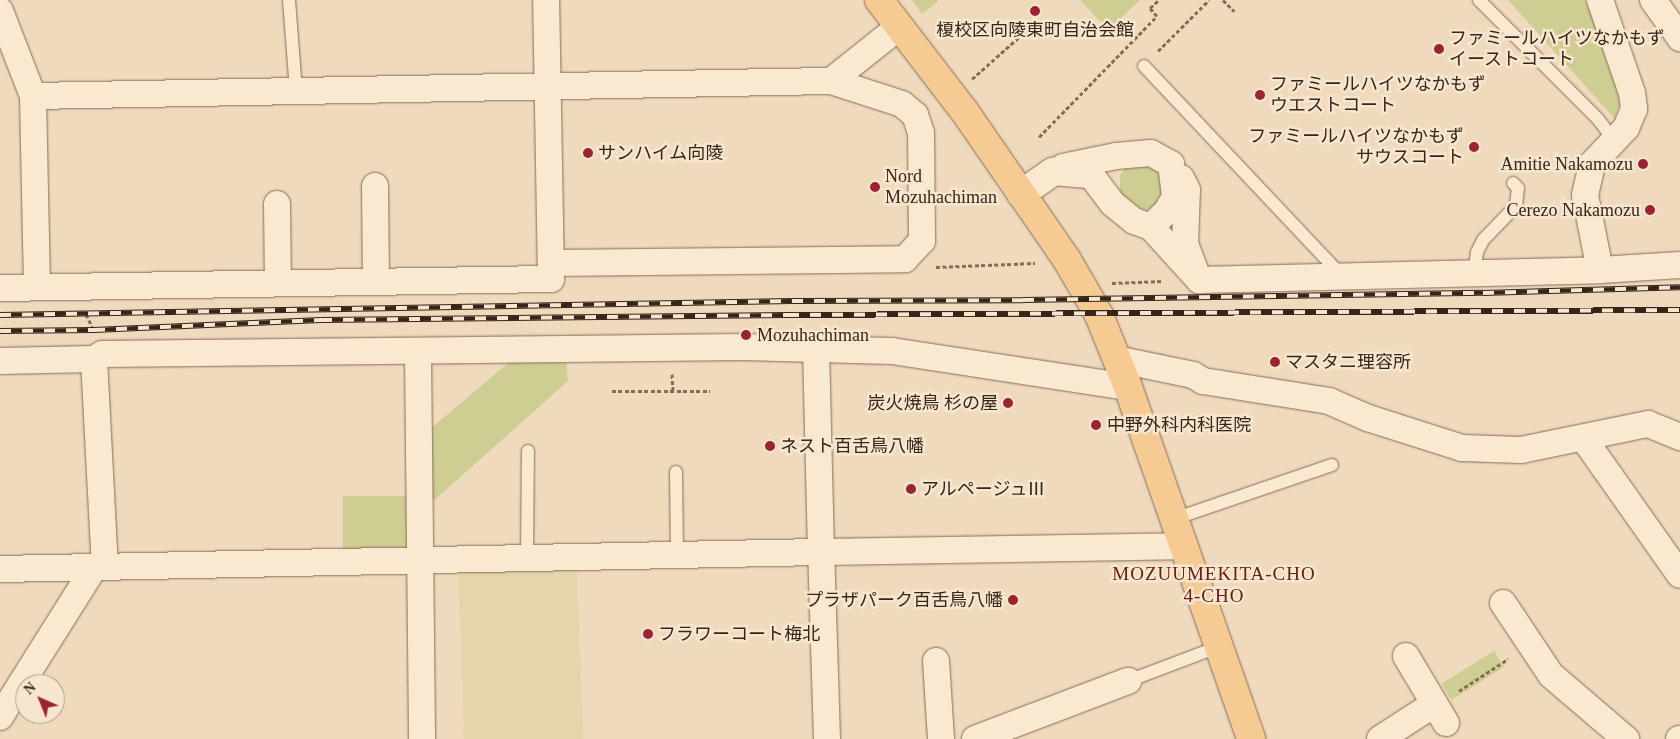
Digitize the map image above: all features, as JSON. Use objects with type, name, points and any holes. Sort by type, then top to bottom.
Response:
[{"type":"main road","points":[[879,0],[965,112],[1082,284],[1099,315],[1128,387],[1251,739]]},
{"type":"street","points":[[0,288],[551,279],[546,0]]},
{"type":"street","points":[[1600,0],[1632,93],[1634,109],[1626,128],[1592,164],[1585,195],[1600,270]]},
{"type":"street","points":[[1653,0],[1680,38]]},
{"type":"street","points":[[0,10],[33,96],[37,288]]},
{"type":"street","points":[[831,81],[899,26]]},
{"type":"street","points":[[33,96],[548,86],[749,77],[831,81],[902,104],[915,115],[921,133],[922,241],[905,259],[551,264]]},
{"type":"street","points":[[1021,194],[1068,164],[1116,156],[1151,153],[1171,164],[1187,190],[1185,244],[1200,280]]},
{"type":"street","points":[[1151,227],[1167,211],[1175,197],[1171,164]]},
{"type":"street","points":[[1053,172],[1091,175],[1113,204],[1134,221],[1151,227],[1200,280],[1600,270],[1680,265]]},
{"type":"street","points":[[375,186],[376,281]]},
{"type":"street","points":[[277,204],[278,283]]},
{"type":"street","points":[[0,360],[743,347],[892,351],[1128,387]]},
{"type":"street","points":[[816,349],[827,739]]},
{"type":"street","points":[[418,352],[422,739]]},
{"type":"street","points":[[0,717],[100,567],[98,357]]},
{"type":"street","points":[[1116,359],[1193,375],[1203,381],[1329,401],[1368,418],[1462,448],[1521,450],[1584,439],[1612,430],[1648,424],[1680,437]]},
{"type":"street","points":[[1584,439],[1680,575]]},
{"type":"street","points":[[0,569],[527,556],[677,556],[1183,546]]},
{"type":"street","points":[[1503,603],[1551,675],[1626,739]]},
{"type":"street","points":[[1380,739],[1439,711],[1406,656]]},
{"type":"street","points":[[936,661],[941,739]]},
{"type":"street","points":[[975,739],[1026,730],[1128,681]]},
{"type":"lane","points":[[289,0],[296,91]]},
{"type":"lane","points":[[1480,0],[1598,119],[1614,140]]},
{"type":"lane","points":[[1144,66],[1343,277]]},
{"type":"lane","points":[[1474,272],[1477,252],[1483,240],[1516,206],[1518,188],[1513,183]]},
{"type":"lane","points":[[527,556],[528,452]]},
{"type":"lane","points":[[1174,519],[1332,465]]},
{"type":"lane","points":[[676,472],[677,556]]},
{"type":"lane","points":[[1128,681],[1218,647]]},
{"type":"path","points":[[1039,137],[1157,16],[1150,8],[1158,0]]},
{"type":"path","points":[[1144,66],[1209,0]]},
{"type":"path","points":[[1223,0],[1234,11]]},
{"type":"path","points":[[968,82],[1027,30]]},
{"type":"path","points":[[912,253],[926,267],[1039,262]]},
{"type":"path","points":[[1082,284],[1200,280]]},
{"type":"path","points":[[67,287],[86,314],[98,357]]},
{"type":"path","points":[[612,391],[710,391]]},
{"type":"path","points":[[1439,711],[1530,645]]},
{"type":"shaded area","points":[[912,0],[939,0],[922,14]]},
{"type":"shaded area","points":[[1080,0],[1140,0],[1121,18],[1127,24],[1114,36]]},
{"type":"shaded area","points":[[1508,0],[1585,0],[1609,57],[1620,101],[1615,119]]},
{"type":"shaded area","points":[[1154,162],[1169,188],[1155,208],[1138,210],[1120,193],[1120,175],[1125,168]]},
{"type":"shaded area","points":[[566,357],[568,381],[431,503],[429,430],[514,358]]},
{"type":"shaded area","points":[[343,496],[407,496],[407,551],[343,551]]},
{"type":"shaded area","points":[[577,566],[583,739],[464,739],[458,570]]},
{"type":"shaded area","points":[[1494,651],[1504,667],[1451,700],[1441,684]]},
{"type":"railway","points":[[0,315],[792,301],[1023,300],[1483,293],[1680,287]]},
{"type":"railway","points":[[0,331],[94,330],[321,320],[788,315],[1680,310]]},
{"type":"place","name":"榎校区向陵東町自治会館","points":[[1035,11]]},
{"type":"place","name":"ファミールハイツなかもず イーストコート","points":[[1439,49]]},
{"type":"place","name":"ファミールハイツなかもず ウエストコート","points":[[1260,95]]},
{"type":"place","name":"ファミールハイツなかもず サウスコート","points":[[1474,147]]},
{"type":"place","name":"サンハイム向陵","points":[[588,153]]},
{"type":"place","name":"Amitie Nakamozu","points":[[1643,164]]},
{"type":"place","name":"Nord Mozuhachiman","points":[[875,187]]},
{"type":"place","name":"Cerezo Nakamozu","points":[[1650,210]]},
{"type":"place","name":"Mozuhachiman","points":[[746,335]]},
{"type":"place","name":"マスタニ理容所","points":[[1275,362]]},
{"type":"place","name":"炭火焼鳥 杉の屋","points":[[1008,403]]},
{"type":"place","name":"中野外科内科医院","points":[[1096,425]]},
{"type":"place","name":"ネスト百舌鳥八幡","points":[[770,446]]},
{"type":"place","name":"アルページュⅢ","points":[[911,489]]},
{"type":"place","name":"プラザパーク百舌鳥八幡","points":[[1013,600]]},
{"type":"place","name":"フラワーコート梅北","points":[[648,634]]},
{"type":"district","name":"MOZUUMEKITA-CHO 4-CHO","points":[[1214,585]]}]
